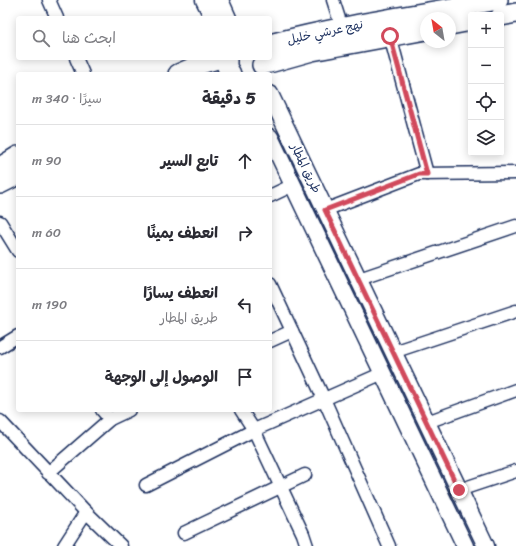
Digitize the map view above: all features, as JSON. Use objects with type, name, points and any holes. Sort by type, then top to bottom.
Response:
[{"type":"highway","name":"نهج عرشي خليل","points":[[272,44],[342,28],[498,0]]},
{"type":"highway","points":[[504,15],[516,13]]},
{"type":"highway","points":[[456,24],[468,22]]},
{"type":"highway","name":"نهج عرشي خليل","points":[[260,68],[312,52],[420,31]]},
{"type":"highway","points":[[183,72],[214,60]]},
{"type":"highway","points":[[227,60],[230,72]]},
{"type":"highway","points":[[0,167],[16,157]]},
{"type":"highway","points":[[0,184],[16,176]]},
{"type":"main road","points":[[204,0],[211,16]]},
{"type":"main road","points":[[220,0],[227,16]]},
{"type":"main road","name":"طريق المطار","points":[[272,98],[486,546]]},
{"type":"main road","name":"طريق المطار","points":[[272,141],[465,546]]},
{"type":"street","points":[[49,0],[56,16]]},
{"type":"street","points":[[333,0],[342,28]]},
{"type":"street","points":[[390,36],[427,174]]},
{"type":"street","points":[[77,60],[82,72]]},
{"type":"street","points":[[325,210],[419,174],[516,173]]},
{"type":"street","points":[[272,195],[293,185]]},
{"type":"street","points":[[0,222],[16,248]]},
{"type":"street","points":[[358,279],[516,226]]},
{"type":"street","points":[[272,288],[324,399],[389,546]]},
{"type":"street","points":[[393,352],[516,311]]},
{"type":"street","points":[[272,340],[292,331]]},
{"type":"street","points":[[0,347],[16,337]]},
{"type":"street","points":[[146,485],[254,430],[383,374]]},
{"type":"street","points":[[427,422],[516,390]]},
{"type":"street","points":[[104,412],[110,419]]},
{"type":"street","points":[[48,473],[110,419],[125,412]]},
{"type":"street","points":[[242,412],[254,430],[303,534],[307,546]]},
{"type":"street","points":[[0,421],[48,473],[121,546]]},
{"type":"street","points":[[459,490],[516,471]]},
{"type":"street","points":[[184,533],[305,475]]},
{"type":"street","points":[[64,546],[86,512]]},
{"type":"route","points":[[390,36],[427,174],[419,174],[325,210],[459,490]]}]
